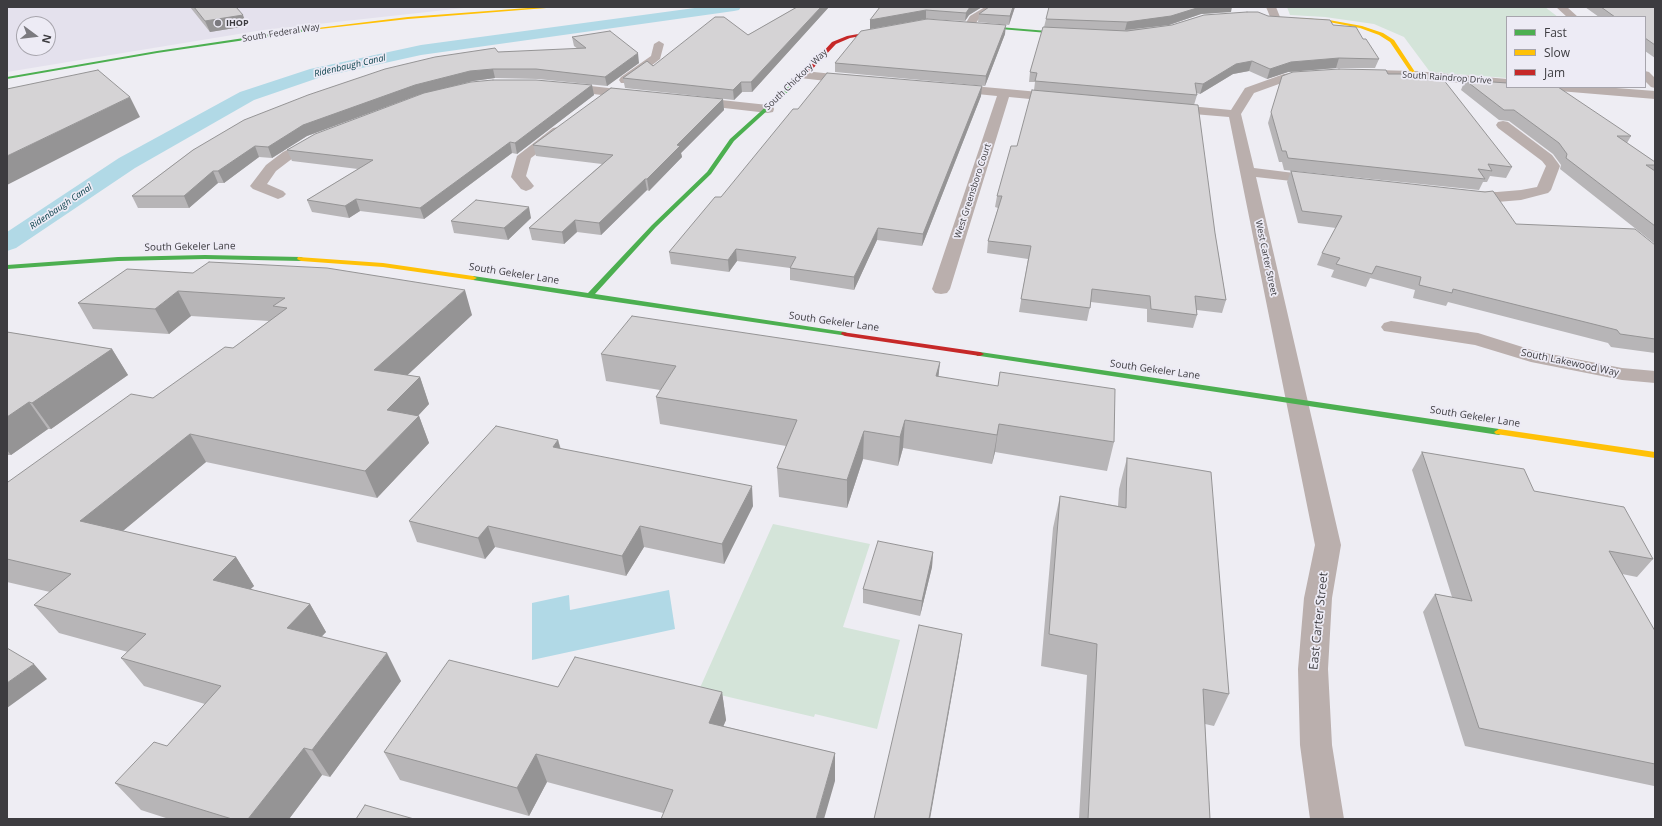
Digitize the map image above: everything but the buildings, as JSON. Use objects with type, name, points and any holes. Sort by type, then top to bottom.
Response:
[{"type":"street","name":"South Federal Way","points":[[7,78],[157,52],[315,28],[408,18],[557,7]]},
{"type":"street","points":[[966,26],[982,12],[993,7]]},
{"type":"street","points":[[1561,7],[1572,16]]},
{"type":"street","points":[[1277,15],[1329,21],[1361,27],[1381,34],[1392,41],[1414,75]]},
{"type":"street","points":[[966,26],[1084,34]]},
{"type":"street","name":"South Chickory Way","points":[[589,296],[654,226],[709,173],[732,140],[804,75],[834,43],[849,37],[894,28]]},
{"type":"street","points":[[592,105],[656,57],[659,44]]},
{"type":"street","name":"South Raindrop Drive","points":[[1359,73],[1414,75],[1506,83]]},
{"type":"street","points":[[1156,107],[1235,114],[1249,91],[1288,77],[1320,74]]},
{"type":"street","points":[[804,75],[864,80]]},
{"type":"street","points":[[1646,77],[1655,84]]},
{"type":"street","points":[[553,86],[648,96]]},
{"type":"street","points":[[942,88],[1076,100]]},
{"type":"street","points":[[1570,88],[1655,95]]},
{"type":"street","name":"West Greensboro Court","points":[[941,289],[1004,93]]},
{"type":"street","points":[[678,99],[768,109]]},
{"type":"street","name":"West Carter Street","points":[[1235,114],[1298,402]]},
{"type":"street","points":[[526,186],[518,177],[524,156],[567,124]]},
{"type":"street","points":[[1455,194],[1497,197],[1521,196],[1543,190],[1553,166],[1547,158],[1503,125]]},
{"type":"street","points":[[278,194],[258,186],[270,168],[313,140],[325,135]]},
{"type":"street","points":[[1247,172],[1330,181]]},
{"type":"street","name":"South Gekeler Lane","points":[[8,267],[118,259],[205,257],[287,258],[383,265],[1655,455]]},
{"type":"street","name":"South Lakewood Way","points":[[1391,327],[1478,339],[1531,356],[1622,374],[1655,377]]},
{"type":"street","name":"East Carter Street","points":[[1298,402],[1328,545],[1318,598],[1313,669],[1316,745],[1327,819]]},
{"type":"shaded area","points":[[7,7],[473,7],[263,30],[7,72]]},
{"type":"green space","points":[[1287,7],[1545,7],[1557,16],[1506,16],[1506,78],[1430,72],[1404,37],[1374,24],[1325,17],[1290,15]]},
{"type":"green space","points":[[773,524],[870,544],[843,627],[900,640],[877,729],[815,714],[814,717],[699,690]]},
{"type":"water","points":[[669,590],[675,629],[532,660],[532,603],[569,595],[570,610]]},
{"type":"waterway","name":"Ridenbaugh Canal","points":[[7,243],[127,163],[247,96],[316,73],[421,50],[734,7]]},
{"type":"traffic: fast","points":[[976,26],[1072,34]]},
{"type":"traffic: fast","points":[[7,78],[157,52],[311,29]]},
{"type":"traffic: fast","points":[[589,296],[654,226],[709,173],[732,140],[802,77]]},
{"type":"traffic: fast","points":[[7,267],[118,259],[205,257],[301,259]]},
{"type":"traffic: fast","points":[[473,278],[845,334]]},
{"type":"traffic: fast","points":[[980,354],[1499,432]]},
{"type":"traffic: slow","points":[[311,29],[408,18],[557,7]]},
{"type":"traffic: slow","points":[[1300,19],[1329,21],[1361,27],[1381,34],[1392,41],[1415,75]]},
{"type":"traffic: slow","points":[[301,259],[383,265],[473,278]]},
{"type":"traffic: slow","points":[[1499,432],[1655,455]]},
{"type":"traffic: jam","points":[[802,77],[834,43],[849,37],[886,30]]},
{"type":"traffic: jam","points":[[845,334],[980,354]]},
{"type":"place","name":"IHOP","points":[[218,23]]}]
